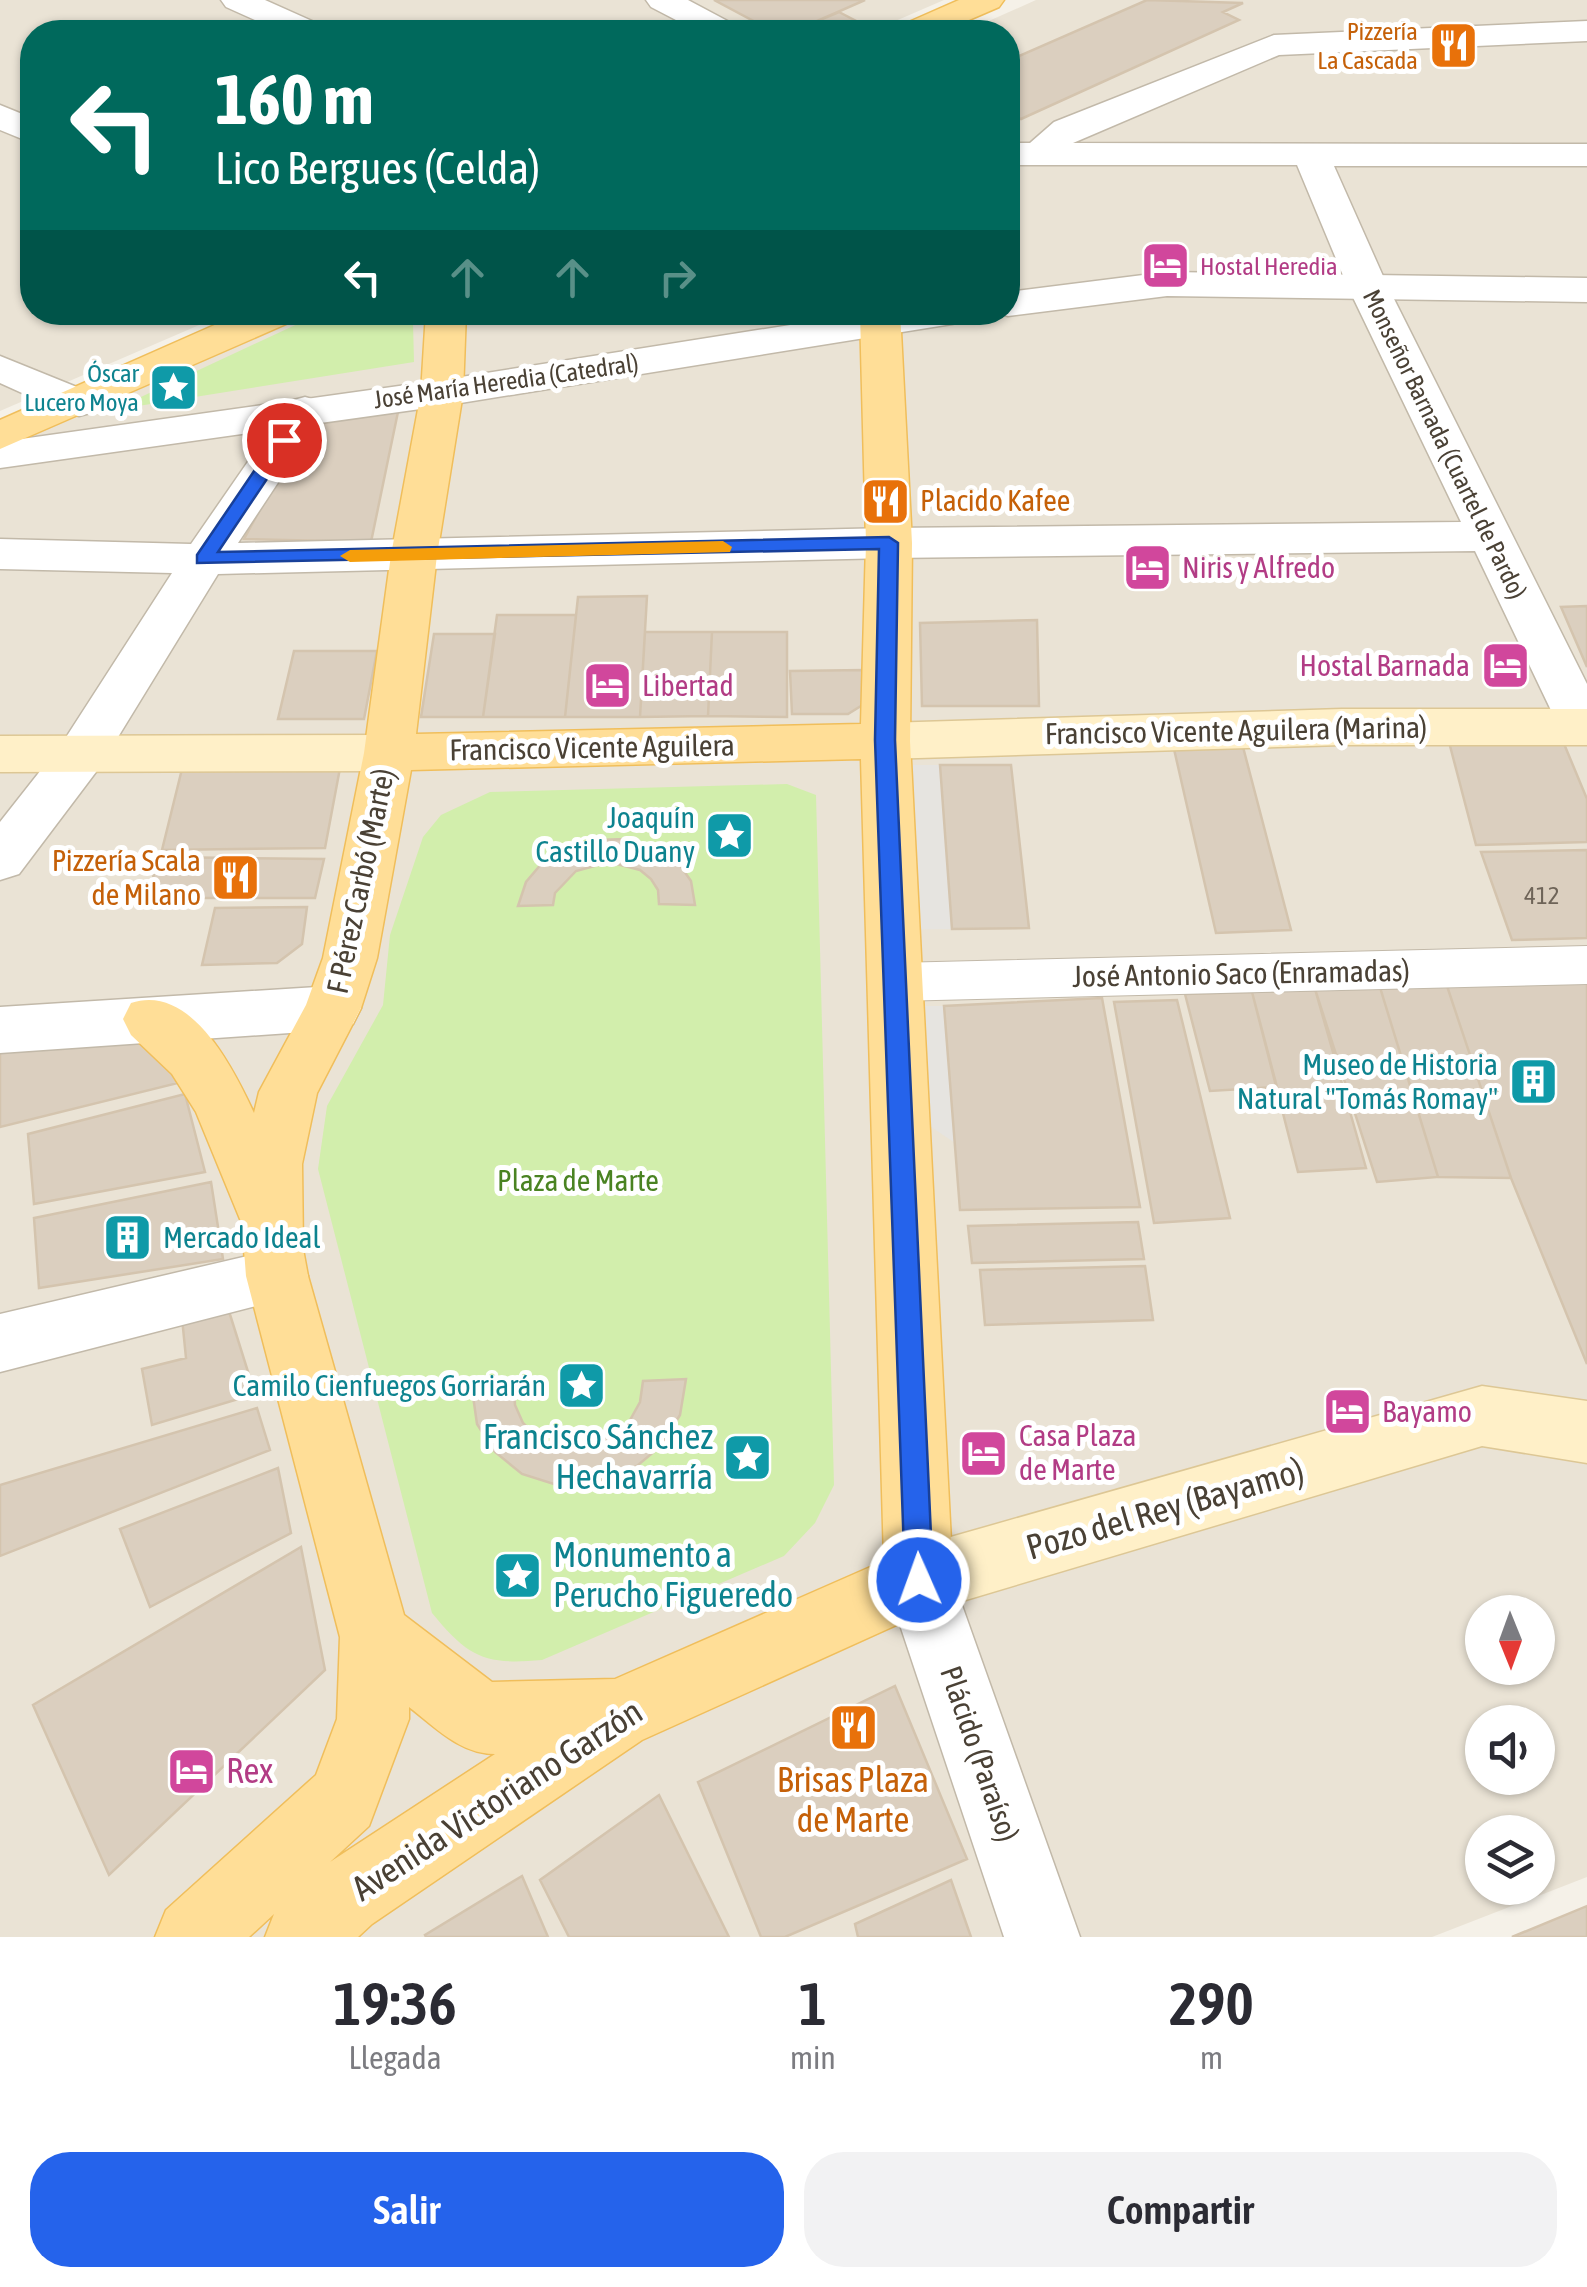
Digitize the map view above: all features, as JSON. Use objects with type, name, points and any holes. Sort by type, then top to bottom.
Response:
[{"type":"main road","points":[[941,20],[987,0]]},
{"type":"main road","points":[[0,436],[250,325]]},
{"type":"main road","name":"F Pérez Carbó (Marte)","points":[[375,1637],[274,1249],[272,1164],[280,1116],[302,1062],[333,1008],[350,958],[388,753],[414,555],[442,393],[440,325]]},
{"type":"main road","name":"Plácido (Paraíso)","points":[[881,325],[889,543],[885,740],[919,1580]]},
{"type":"main road","name":"Francisco Vicente Aguilera (Marina)","points":[[885,740],[1342,727],[1586,729]]},
{"type":"main road","name":"Francisco Vicente Aguilera","points":[[0,754],[388,753],[885,740]]},
{"type":"main road","points":[[151,1019],[179,1038],[217,1094],[274,1249]]},
{"type":"main road","name":"Pozo del Rey (Bayamo)","points":[[919,1580],[1482,1416],[1587,1432]]},
{"type":"main road","name":"Avenida Victoriano Garzón","points":[[303,1937],[346,1897],[617,1714],[919,1580]]},
{"type":"main road","points":[[375,1637],[481,1718],[617,1714]]},
{"type":"main road","points":[[193,1937],[343,1800],[373,1719],[375,1637]]},
{"type":"street","points":[[238,0],[282,20]]},
{"type":"street","points":[[663,0],[700,20]]},
{"type":"street","points":[[1420,12],[1450,36]]},
{"type":"street","points":[[1023,154],[1067,130],[1274,45],[1587,31]]},
{"type":"street","name":"Monseñor Barnada (Cuartel de Pardo)","points":[[1310,152],[1366,285],[1586,729]]},
{"type":"street","points":[[1023,154],[1587,155]]},
{"type":"street","points":[[1020,302],[1167,284],[1587,290]]},
{"type":"street","name":"José María Heredia (Catedral)","points":[[0,456],[442,393],[840,325]]},
{"type":"street","points":[[0,368],[79,403]]},
{"type":"street","points":[[0,860],[81,755],[204,559],[305,410]]},
{"type":"street","points":[[0,554],[204,559],[889,543],[1490,536]]},
{"type":"street","name":"José Antonio Saco (Enramadas)","points":[[895,982],[1587,966]]},
{"type":"street","points":[[0,1030],[333,1008]]},
{"type":"street","points":[[0,1344],[274,1249]]},
{"type":"street","name":"Plácido (Paraíso)","points":[[919,1580],[1042,1937]]},
{"type":"shaded area","points":[[0,0],[944,0],[898,20],[20,20],[20,325],[199,325],[0,411]]},
{"type":"shaded area","points":[[1036,0],[1587,0],[1587,1877],[1555,1889],[1555,1815],[1465,1815],[1465,1905],[1515,1905],[1432,1937],[0,1937],[0,436],[266,325],[1020,325],[1020,20],[991,20]]},
{"type":"shaded area","points":[[886,765],[940,765],[952,929],[892,930]]},
{"type":"shaded area","points":[[896,1006],[944,1006],[955,1143],[900,1106]]},
{"type":"green space","points":[[295,325],[413,325],[414,362],[113,410]]},
{"type":"green space","name":"Plaza de Marte","points":[[787,784],[816,795],[834,1485],[815,1523],[784,1556],[542,1660],[506,1661],[479,1655],[457,1640],[432,1613],[318,1169],[327,1106],[383,1005],[390,935],[423,837],[441,815],[490,792]]},
{"type":"building","points":[[714,0],[865,0],[819,20],[752,20]]},
{"type":"building","points":[[1147,0],[1243,3],[1223,12],[1239,20],[1021,119],[1020,56]]},
{"type":"building","points":[[839,12],[854,20],[820,20]]},
{"type":"building","points":[[399,407],[371,542],[244,539],[309,419]]},
{"type":"building","points":[[647,596],[640,717],[565,717],[578,597]]},
{"type":"building","points":[[1587,606],[1587,667],[1561,607]]},
{"type":"building","points":[[497,615],[576,615],[565,717],[483,717]]},
{"type":"building","points":[[1037,620],[1039,706],[922,706],[920,623]]},
{"type":"building","points":[[645,632],[712,632],[708,716],[640,717]]},
{"type":"building","points":[[712,632],[787,632],[787,717],[708,716]]},
{"type":"building","points":[[434,634],[495,634],[483,717],[421,717]]},
{"type":"building","points":[[294,651],[377,651],[364,719],[278,719]]},
{"type":"building","points":[[864,670],[864,704],[848,714],[792,714],[790,671]]},
{"type":"building","points":[[1562,739],[1587,799],[1587,842],[1476,845],[1449,742]]},
{"type":"building","points":[[1243,747],[1291,930],[1216,933],[1174,749]]},
{"type":"building","points":[[940,765],[1011,765],[1029,928],[952,929]]},
{"type":"building","points":[[340,768],[325,848],[162,850],[182,769]]},
{"type":"building","points":[[626,839],[654,847],[677,861],[691,881],[695,905],[659,904],[658,890],[651,879],[640,870],[609,862],[576,871],[555,893],[553,905],[518,906],[526,882],[543,862],[568,847],[596,840]]},
{"type":"building","points":[[1587,850],[1587,938],[1512,940],[1481,852]]},
{"type":"building","name":"Pizzería Scala de Milano","points":[[159,857],[324,859],[315,898],[147,898]]},
{"type":"building","points":[[307,907],[302,944],[277,963],[202,965],[215,908]]},
{"type":"building","name":"Museo de Historia Natural \"Tomás Romay\"","points":[[1587,982],[1587,1364],[1511,1178],[1447,986]]},
{"type":"building","points":[[1379,984],[1438,1177],[1377,1182],[1315,989]]},
{"type":"building","points":[[1379,984],[1447,986],[1511,1178],[1438,1177]]},
{"type":"building","points":[[1315,989],[1366,1168],[1298,1172],[1252,992]]},
{"type":"building","points":[[1252,992],[1277,1087],[1210,1091],[1185,994]]},
{"type":"building","points":[[1102,998],[1140,1207],[960,1210],[944,1006]]},
{"type":"building","points":[[1177,1000],[1230,1218],[1154,1223],[1114,1002]]},
{"type":"building","points":[[157,1036],[178,1083],[0,1127],[0,1048]]},
{"type":"building","points":[[185,1094],[205,1172],[34,1204],[28,1134]]},
{"type":"building","name":"Mercado Ideal","points":[[211,1182],[223,1259],[39,1288],[34,1218]]},
{"type":"building","points":[[1138,1222],[1144,1259],[972,1263],[968,1226]]},
{"type":"building","points":[[1145,1266],[1153,1320],[985,1325],[980,1270]]},
{"type":"building","points":[[227,1305],[255,1394],[152,1425],[142,1369],[186,1358],[182,1318]]},
{"type":"building","points":[[686,1379],[680,1415],[661,1446],[632,1470],[596,1483],[557,1485],[522,1474],[495,1452],[477,1424],[472,1389],[514,1387],[515,1405],[523,1423],[537,1437],[576,1448],[616,1434],[630,1420],[640,1402],[643,1381]]},
{"type":"building","points":[[257,1408],[270,1450],[0,1556],[0,1485]]},
{"type":"building","points":[[278,1468],[291,1533],[150,1607],[120,1529]]},
{"type":"building","name":"Rex","points":[[301,1547],[325,1670],[109,1875],[33,1705]]},
{"type":"building","points":[[895,1686],[967,1859],[785,1937],[761,1937],[698,1782]]},
{"type":"building","points":[[659,1795],[729,1937],[569,1937],[540,1880]]},
{"type":"building","points":[[522,1876],[548,1937],[426,1937],[425,1935]]},
{"type":"building","points":[[951,1880],[971,1937],[858,1937],[855,1924]]},
{"type":"building","points":[[1587,1906],[1587,1937],[1512,1937]]},
{"type":"slow traffic","points":[[350,556],[723,547]]},
{"type":"place","name":"Pizzería La Cascada","points":[[1453,45]]},
{"type":"place","name":"Hostal Heredia","points":[[1165,266]]},
{"type":"place","name":"Óscar Lucero Moya","points":[[174,387]]},
{"type":"place","name":"Placido Kafee","points":[[885,501]]},
{"type":"place","name":"Niris y Alfredo","points":[[1147,568]]},
{"type":"place","name":"Hostal Barnada","points":[[1505,666]]},
{"type":"place","name":"Libertad","points":[[607,686]]},
{"type":"place","name":"Joaquín Castillo Duany","points":[[730,835]]},
{"type":"place","name":"Pizzería Scala de Milano","points":[[236,878]]},
{"type":"place","name":"Museo de Historia Natural \"Tomás Romay\"","points":[[1533,1082]]},
{"type":"place","name":"Mercado Ideal","points":[[128,1238]]},
{"type":"place","name":"Camilo Cienfuegos Gorriarán","points":[[581,1386]]},
{"type":"place","name":"Bayamo","points":[[1347,1412]]},
{"type":"place","name":"Casa Plaza de Marte","points":[[984,1453]]},
{"type":"place","name":"Francisco Sánchez Hechavarría","points":[[748,1457]]},
{"type":"place","name":"Monumento a Perucho Figueredo","points":[[518,1575]]},
{"type":"place","name":"Brisas Plaza de Marte","points":[[853,1728]]},
{"type":"place","name":"Rex","points":[[191,1771]]},
{"type":"route","points":[[284,440],[204,559],[889,543],[885,740],[919,1580]]}]
